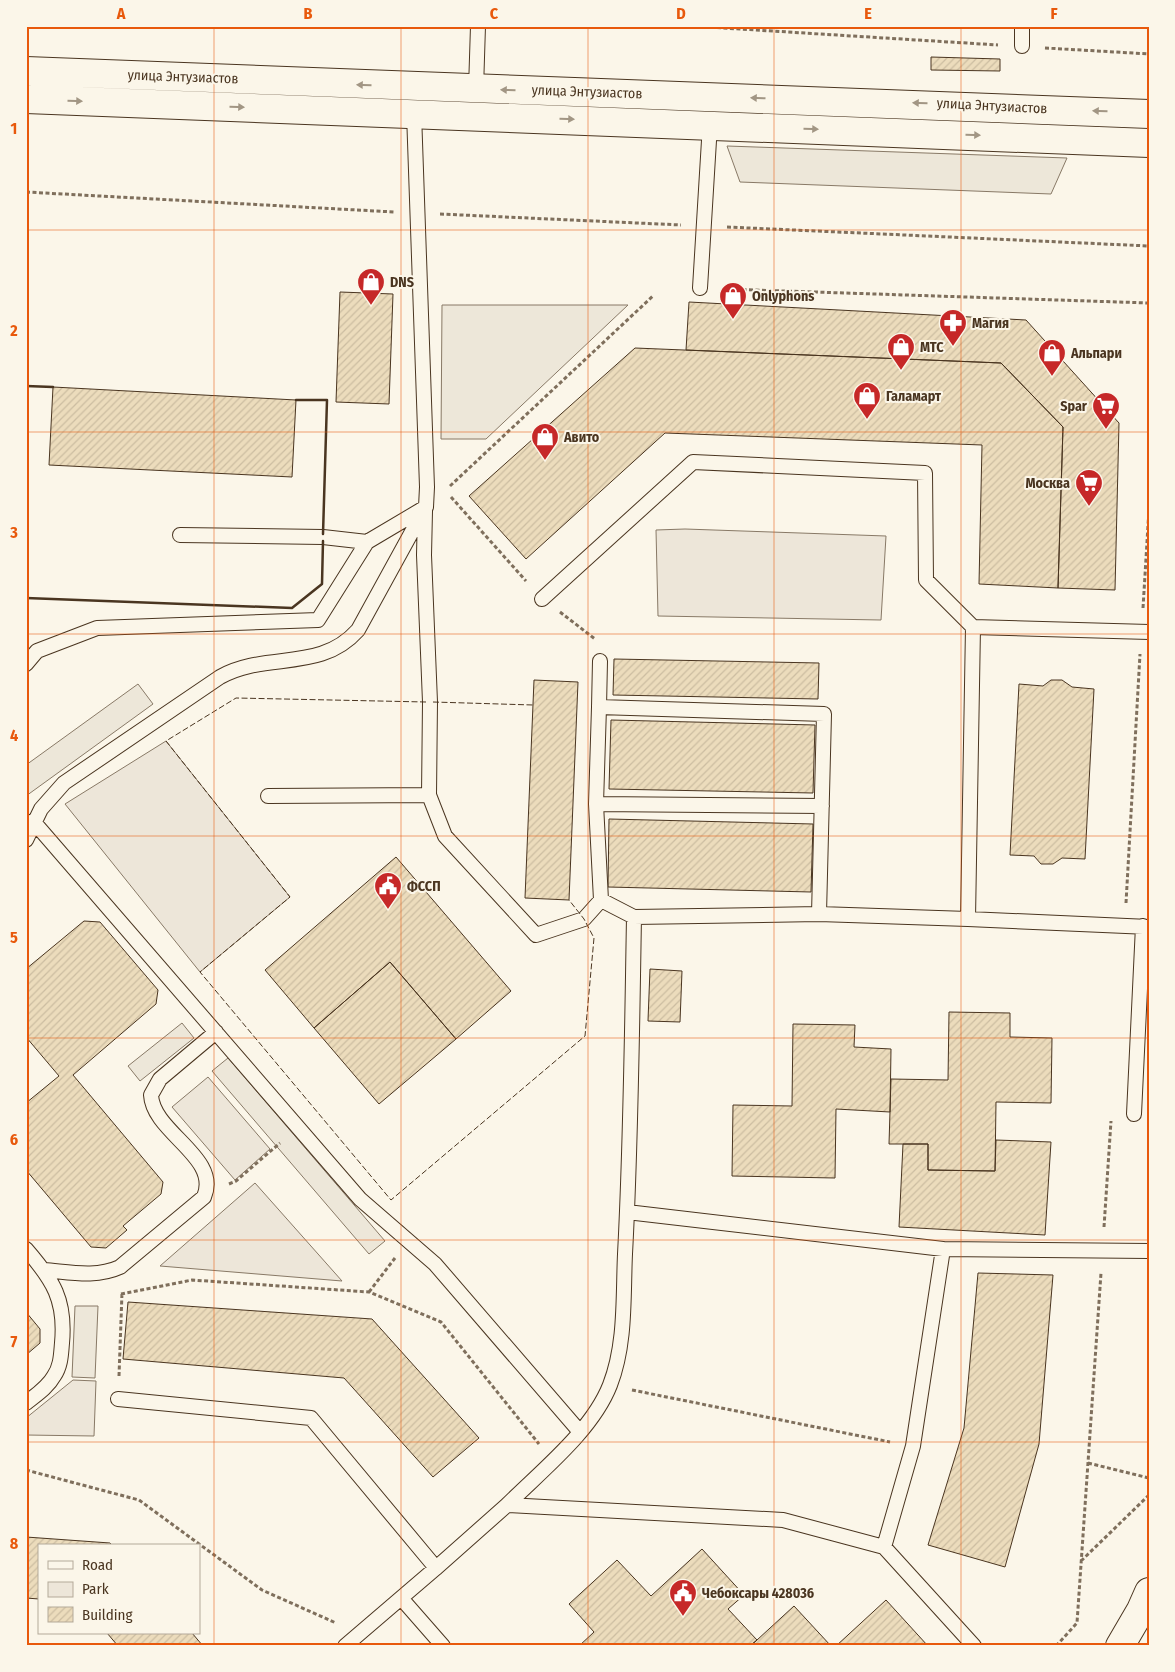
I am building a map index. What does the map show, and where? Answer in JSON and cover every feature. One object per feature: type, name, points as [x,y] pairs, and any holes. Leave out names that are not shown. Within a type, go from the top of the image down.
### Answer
[{"type":"main road","name":"улица Энтузиастов","points":[[26,71],[413,100],[475,116],[1149,142]]},
{"type":"main road","name":"улица Энтузиастов","points":[[26,99],[413,100],[476,89],[920,103],[1149,114]]},
{"type":"main road","points":[[475,116],[476,89]]},
{"type":"main road","points":[[1120,1646],[1142,1610],[1149,1592]]},
{"type":"lane","points":[[476,89],[478,26]]},
{"type":"lane","points":[[1022,26],[1022,46]]},
{"type":"lane","points":[[413,100],[427,488],[424,555],[430,702],[429,795],[445,836],[536,934],[584,919],[601,900],[596,804],[600,661]]},
{"type":"lane","points":[[700,288],[710,124]]},
{"type":"lane","points":[[542,599],[693,462],[925,473],[926,580],[974,627],[1149,632]]},
{"type":"lane","points":[[26,664],[36,651],[98,628],[318,620],[368,542],[426,507]]},
{"type":"lane","points":[[26,840],[33,822],[49,798],[64,784],[220,677],[247,666],[325,654],[350,640],[358,630],[426,507]]},
{"type":"lane","points":[[180,535],[323,537],[368,542]]},
{"type":"lane","points":[[968,919],[974,627]]},
{"type":"lane","points":[[599,707],[824,714],[819,914]]},
{"type":"lane","points":[[268,796],[429,795]]},
{"type":"lane","points":[[596,804],[822,806]]},
{"type":"lane","points":[[33,822],[360,1199],[435,1264],[580,1432]]},
{"type":"lane","points":[[601,900],[634,917],[819,914],[1146,927],[1134,1114]]},
{"type":"lane","points":[[345,1646],[507,1505],[580,1432],[610,1386],[620,1348],[627,1212],[634,917]]},
{"type":"lane","points":[[44,1270],[103,1273],[129,1262],[198,1204],[208,1189],[208,1178],[202,1166],[155,1112],[151,1095],[160,1079],[216,1032]]},
{"type":"lane","points":[[627,1212],[943,1249],[1149,1251]]},
{"type":"lane","points":[[26,1249],[44,1270],[56,1290],[63,1313],[61,1359],[53,1378],[26,1403]]},
{"type":"lane","points":[[884,1547],[913,1446],[943,1249]]},
{"type":"lane","points":[[118,1399],[311,1418],[436,1568]]},
{"type":"lane","points":[[507,1505],[784,1520],[884,1547],[974,1646]]},
{"type":"lane","points":[[401,1598],[443,1646]]},
{"type":"path","points":[[690,26],[1149,54]]},
{"type":"path","points":[[26,192],[418,213],[1149,246]]},
{"type":"path","points":[[700,288],[1149,303]]},
{"type":"path","points":[[599,641],[542,599],[445,491],[654,295]]},
{"type":"path","points":[[208,1189],[218,1188],[236,1180],[298,1128]]},
{"type":"path","points":[[370,1292],[408,1241]]},
{"type":"path","points":[[118,1399],[121,1294],[130,1278],[129,1262]]},
{"type":"path","points":[[121,1294],[192,1280],[370,1292],[441,1322],[552,1460]]},
{"type":"path","points":[[610,1386],[913,1446]]},
{"type":"path","points":[[1088,1463],[1149,1478]]},
{"type":"path","points":[[26,1470],[138,1500],[199,1544]]},
{"type":"path","points":[[1081,1561],[1149,1495]]},
{"type":"path","points":[[200,1545],[262,1590],[360,1633]]},
{"type":"green space","points":[[685,529],[886,536],[881,620],[658,616],[656,530]]},
{"type":"green space","points":[[166,741],[290,897],[200,972],[65,804]]},
{"type":"green space","points":[[208,1077],[270,1149],[235,1180],[172,1107]]},
{"type":"green space","points":[[255,1183],[342,1281],[160,1266]]},
{"type":"green space","points":[[73,1380],[96,1381],[94,1436],[26,1435],[26,1418]]},
{"type":"shaded area","points":[[727,146],[1067,158],[1051,194],[740,182]]},
{"type":"shaded area","points":[[442,305],[628,305],[486,439],[441,439]]},
{"type":"shaded area","points":[[138,684],[153,704],[26,796],[26,765]]},
{"type":"shaded area","points":[[182,1023],[194,1038],[140,1081],[128,1066]]},
{"type":"shaded area","points":[[228,1058],[385,1241],[369,1254],[212,1071]]},
{"type":"shaded area","points":[[75,1306],[98,1306],[95,1378],[72,1377]]},
{"type":"building","points":[[931,57],[1000,59],[1000,71],[931,70]]},
{"type":"building","points":[[340,292],[393,294],[389,404],[336,402]]},
{"type":"building","name":"Москва","points":[[689,302],[1026,320],[1119,423],[1115,590],[1058,588],[1063,427],[1001,363],[686,350]]},
{"type":"building","points":[[635,348],[1001,363],[1063,427],[1058,588],[979,584],[982,445],[665,433],[526,559],[469,496]]},
{"type":"building","points":[[53,387],[296,400],[292,477],[49,465]]},
{"type":"building","points":[[614,659],[819,663],[818,699],[613,695]]},
{"type":"building","points":[[534,680],[578,682],[569,900],[525,898]]},
{"type":"building","points":[[1051,680],[1062,680],[1072,687],[1094,689],[1085,859],[1062,858],[1053,864],[1041,864],[1034,856],[1010,855],[1019,684],[1043,686]]},
{"type":"building","points":[[611,720],[815,725],[813,793],[609,789]]},
{"type":"building","points":[[609,819],[813,824],[811,892],[608,887]]},
{"type":"building","name":"ФССП","points":[[396,857],[511,991],[456,1039],[390,962],[314,1028],[265,970]]},
{"type":"building","points":[[84,921],[100,922],[158,990],[156,1004],[73,1075],[163,1182],[161,1194],[123,1226],[127,1230],[106,1248],[91,1247],[26,1170],[26,1103],[59,1076],[26,1037],[26,969]]},
{"type":"building","points":[[390,962],[456,1039],[379,1104],[314,1028]]},
{"type":"building","points":[[650,969],[682,971],[680,1022],[648,1021]]},
{"type":"building","points":[[949,1012],[1010,1013],[1010,1037],[1052,1038],[1051,1103],[996,1102],[995,1171],[928,1170],[928,1144],[889,1144],[891,1079],[948,1080]]},
{"type":"building","points":[[793,1024],[855,1025],[854,1047],[891,1049],[890,1112],[836,1109],[835,1178],[732,1176],[733,1105],[792,1106]]},
{"type":"building","points":[[996,1140],[1051,1142],[1045,1235],[899,1227],[903,1144],[928,1144],[928,1170],[995,1171]]},
{"type":"building","points":[[978,1273],[1053,1275],[1039,1444],[1005,1567],[928,1545],[964,1428]]},
{"type":"building","points":[[128,1302],[372,1319],[479,1438],[433,1477],[344,1378],[123,1359]]},
{"type":"building","points":[[26,1312],[40,1329],[40,1343],[26,1355]]},
{"type":"building","points":[[26,1537],[111,1544],[38,1544],[38,1599],[26,1598]]},
{"type":"building","points":[[702,1549],[744,1595],[728,1609],[757,1640],[750,1646],[579,1646],[594,1632],[569,1604],[617,1560],[651,1596]]},
{"type":"building","points":[[886,1600],[928,1646],[836,1646]]},
{"type":"building","points":[[794,1606],[831,1646],[751,1645],[757,1640]]},
{"type":"building","points":[[108,1634],[193,1634],[203,1646],[118,1646]]},
{"type":"fence","points":[[426,702],[236,698],[166,741],[290,897],[200,972],[391,1200],[585,1036],[594,938],[584,919],[569,900]]},
{"type":"fence","points":[[433,702],[533,705]]},
{"type":"wall","points":[[26,386],[53,387]]},
{"type":"wall","points":[[296,400],[327,400],[323,534]]},
{"type":"wall","points":[[26,598],[292,608],[322,584],[323,541]]},
{"type":"place","name":"DNS","points":[[371,306]]},
{"type":"place","name":"Onlyphons","points":[[733,320]]},
{"type":"place","name":"Магия","points":[[953,347]]},
{"type":"place","name":"МТС","points":[[901,371]]},
{"type":"place","name":"Альпари","points":[[1052,377]]},
{"type":"place","name":"Галамарт","points":[[867,420]]},
{"type":"place","name":"Spar","points":[[1106,430]]},
{"type":"place","name":"Авито","points":[[545,461]]},
{"type":"place","name":"Москва","points":[[1089,507]]},
{"type":"place","name":"ФССП","points":[[388,910]]},
{"type":"place","name":"Чебоксары 428036","points":[[683,1617]]}]
